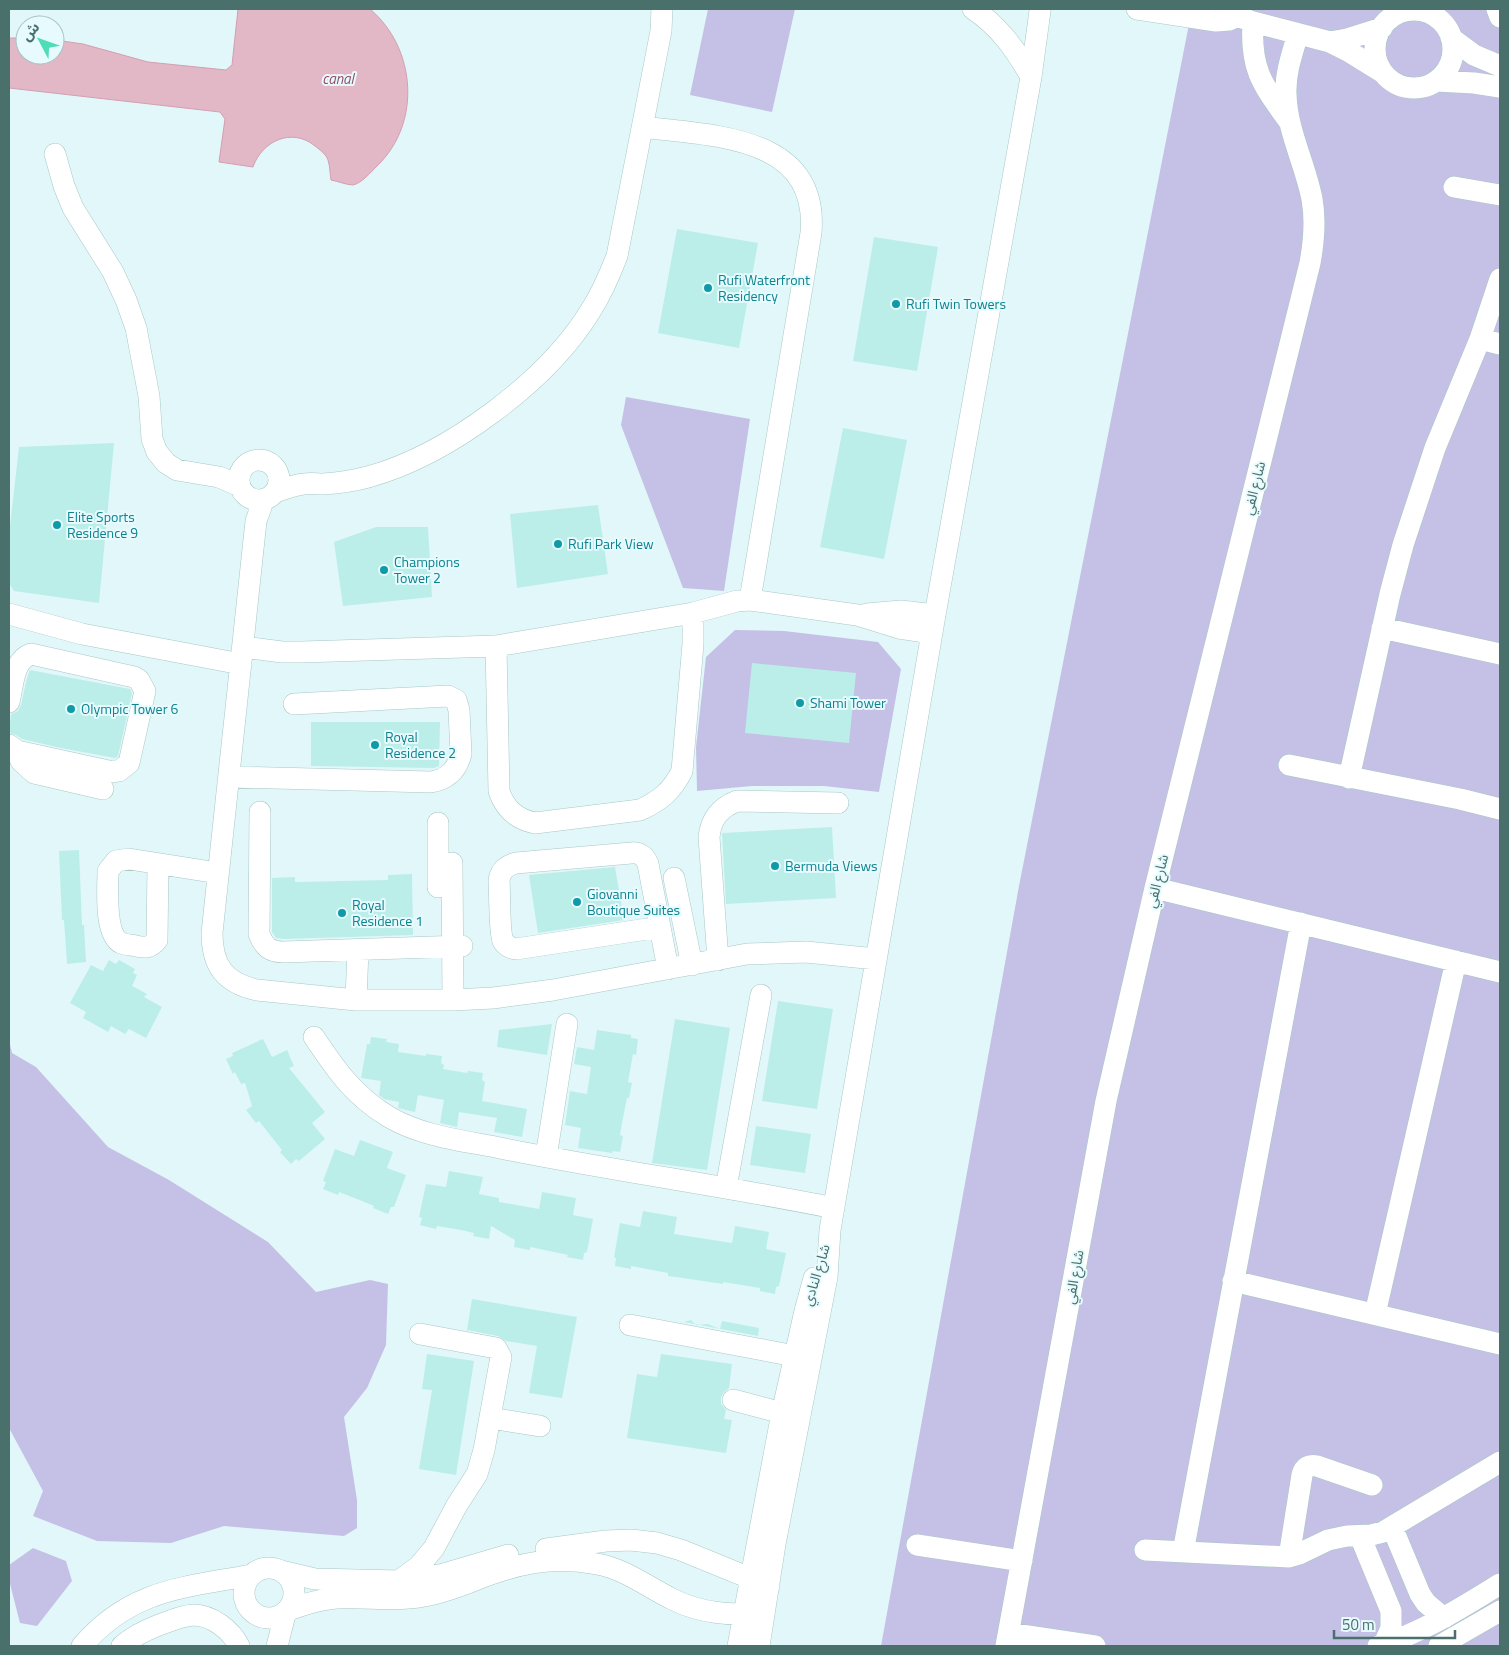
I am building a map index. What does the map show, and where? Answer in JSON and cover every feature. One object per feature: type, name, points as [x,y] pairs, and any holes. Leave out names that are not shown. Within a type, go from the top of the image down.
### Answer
[{"type":"street","points":[[55,154],[64,186],[73,208],[113,272],[126,300],[136,328],[149,396],[152,439],[157,452],[166,463],[178,470],[258,486],[324,484],[367,477],[430,452],[462,434],[492,413],[521,390],[547,364],[590,312],[606,284],[619,248],[661,31],[662,9]]},
{"type":"street","points":[[973,9],[1004,35],[1031,77]]},
{"type":"street","points":[[1137,9],[1216,21],[1228,20],[1239,16],[1330,42],[1382,72],[1394,83],[1402,87],[1420,88],[1436,81],[1443,75],[1448,66],[1452,47],[1448,31],[1436,14],[1413,10],[1392,17],[1348,39],[1330,42]]},
{"type":"street","points":[[1497,9],[1500,17]]},
{"type":"street","points":[[830,1230],[934,624],[1044,10]]},
{"type":"street","points":[[1239,16],[1252,43],[1254,62],[1261,80],[1290,123]]},
{"type":"street","points":[[1382,72],[1377,63],[1375,45],[1392,17]]},
{"type":"street","points":[[1290,123],[1286,94],[1289,64],[1298,34]]},
{"type":"street","points":[[1451,38],[1474,55],[1500,66]]},
{"type":"street","points":[[1436,81],[1474,83],[1500,87]]},
{"type":"street","name":"شارع الفي","points":[[1008,1640],[1106,1101],[1155,888],[1314,242],[1315,219],[1312,197],[1290,123]]},
{"type":"street","points":[[643,126],[736,140],[770,152],[795,172],[804,186],[810,201],[812,217],[811,234],[750,600]]},
{"type":"street","points":[[1454,187],[1500,195]]},
{"type":"street","points":[[1349,778],[1382,628],[1403,545],[1418,496],[1448,414],[1480,339],[1500,279]]},
{"type":"street","points":[[1480,339],[1500,344]]},
{"type":"street","points":[[258,486],[212,946],[215,960],[232,981],[244,987],[257,990],[356,1000],[458,1000],[560,989],[748,954],[776,952],[835,954],[876,959]]},
{"type":"street","points":[[9,614],[82,634],[137,645],[242,656],[282,652],[496,646],[693,613],[737,601],[750,600],[857,615],[899,628],[934,624]]},
{"type":"street","points":[[496,646],[499,791],[502,801],[508,809],[525,821],[535,823],[640,810],[666,796],[682,771],[693,644],[693,613]]},
{"type":"street","points":[[9,702],[18,664],[25,656],[35,622]]},
{"type":"street","points":[[1382,628],[1500,654]]},
{"type":"street","points":[[134,677],[137,645]]},
{"type":"street","points":[[13,748],[113,772],[119,771],[129,763],[144,697],[143,685],[134,677],[36,654],[25,656]]},
{"type":"street","points":[[230,777],[432,782],[445,778],[456,768],[459,761],[461,754],[459,710],[456,700],[448,696],[294,704]]},
{"type":"street","points":[[13,748],[25,766],[34,773],[103,789]]},
{"type":"street","points":[[1289,766],[1460,799],[1500,809]]},
{"type":"street","points":[[718,960],[709,837],[714,818],[728,805],[737,801],[838,803]]},
{"type":"street","points":[[260,812],[259,934],[262,942],[268,948],[275,952],[451,946]]},
{"type":"street","points":[[438,823],[458,1000]]},
{"type":"street","points":[[660,927],[516,949],[511,948],[506,946],[502,937],[500,874],[509,864],[631,853],[639,854],[648,864],[660,927],[668,969]]},
{"type":"street","points":[[451,946],[456,863]]},
{"type":"street","points":[[158,865],[218,873]]},
{"type":"street","points":[[674,878],[692,965]]},
{"type":"street","points":[[1155,888],[1500,972]]},
{"type":"street","points":[[1184,1552],[1302,924]]},
{"type":"street","points":[[356,1000],[358,950]]},
{"type":"street","points":[[1375,1314],[1456,961]]},
{"type":"street","points":[[726,1188],[761,995]]},
{"type":"street","points":[[546,1157],[567,1024]]},
{"type":"street","points":[[314,1038],[350,1088],[390,1118],[414,1128],[438,1135],[546,1157],[834,1208]]},
{"type":"street","name":"شارع النادي","points":[[738,1646],[754,1614],[760,1582],[782,1413],[812,1283],[830,1230]]},
{"type":"street","name":"شارع النادي","points":[[760,1582],[775,1544],[827,1276],[830,1230]]},
{"type":"street","points":[[1234,1281],[1500,1344]]},
{"type":"street","points":[[630,1326],[795,1356]]},
{"type":"street","points":[[400,1581],[427,1558],[477,1474],[502,1357],[499,1351],[491,1347],[420,1334]]},
{"type":"street","points":[[733,1400],[782,1413]]},
{"type":"street","points":[[490,1418],[540,1426]]},
{"type":"street","points":[[1145,1550],[1289,1557],[1328,1540],[1347,1536],[1371,1535],[1392,1527],[1500,1462]]},
{"type":"street","points":[[1289,1557],[1302,1475],[1306,1467],[1309,1465],[1317,1466],[1372,1485]]},
{"type":"street","points":[[1392,1527],[1420,1594],[1426,1603],[1444,1618]]},
{"type":"street","points":[[422,1597],[440,1575],[446,1558],[448,1548],[446,1528]]},
{"type":"street","points":[[1360,1536],[1391,1611],[1391,1628],[1381,1645]]},
{"type":"street","points":[[269,1646],[244,1598],[246,1582],[251,1575],[265,1568],[273,1568],[315,1579],[400,1581],[440,1575],[490,1560],[535,1550],[606,1541],[632,1540],[657,1543],[681,1550],[760,1582]]},
{"type":"street","points":[[917,1545],[1022,1561]]},
{"type":"street","points":[[191,1586],[220,1592],[258,1616],[273,1618],[302,1605],[337,1598],[422,1597],[466,1585],[507,1569],[528,1564],[566,1560],[591,1563],[614,1569],[695,1608],[721,1614],[754,1614]]},
{"type":"street","points":[[277,1646],[294,1590],[292,1582],[281,1571]]},
{"type":"street","points":[[86,1644],[114,1617],[129,1607],[159,1594],[174,1589],[251,1575]]},
{"type":"street","points":[[1381,1645],[1444,1618],[1500,1584]]},
{"type":"street","points":[[1439,1646],[1500,1611]]},
{"type":"street","name":"شارع النادي","points":[[754,1614],[759,1646]]},
{"type":"street","points":[[122,1646],[146,1630],[181,1617],[193,1615],[213,1620],[222,1625],[239,1646]]},
{"type":"street","points":[[1008,1640],[1095,1646]]},
{"type":"shaded area","points":[[708,9],[795,9],[772,112],[690,95]]},
{"type":"shaded area","points":[[1192,9],[1500,9],[1500,1646],[881,1646],[1019,886]]},
{"type":"shaded area","points":[[626,397],[750,419],[724,591],[683,588],[621,425]]},
{"type":"shaded area","points":[[735,630],[784,631],[878,642],[901,669],[879,792],[824,786],[752,786],[697,791],[696,747],[706,657]]},
{"type":"shaded area","points":[[9,1040],[12,1053],[36,1067],[108,1147],[169,1180],[268,1242],[316,1292],[370,1280],[388,1284],[386,1345],[367,1388],[344,1417],[357,1500],[357,1528],[344,1536],[224,1526],[171,1543],[97,1541],[33,1516],[43,1491],[9,1428]]},
{"type":"shaded area","points":[[33,1548],[66,1561],[72,1581],[37,1626],[20,1623],[9,1580],[9,1565]]},
{"type":"water","name":"canal","points":[[238,9],[370,9],[385,25],[397,44],[404,64],[408,86],[407,108],[401,129],[392,149],[363,180],[353,185],[331,180],[329,162],[323,152],[306,140],[297,138],[288,137],[271,144],[263,150],[253,167],[219,162],[225,119],[220,112],[9,88],[9,38],[15,38],[15,65],[65,65],[65,41],[83,44],[148,62],[226,70],[232,65]]},
{"type":"building","name":"Rufi Waterfront Residency","points":[[677,229],[758,243],[739,348],[658,333]]},
{"type":"building","name":"Rufi Twin Towers","points":[[874,237],[938,247],[917,371],[853,361]]},
{"type":"building","points":[[843,428],[907,440],[884,559],[820,547]]},
{"type":"building","points":[[114,443],[99,603],[14,591],[9,583],[9,535],[19,447]]},
{"type":"building","name":"Rufi Park View","points":[[598,505],[608,574],[517,588],[510,514]]},
{"type":"building","name":"Champions Tower 2","points":[[376,527],[428,527],[432,597],[343,606],[334,542]]},
{"type":"building","name":"Shami Tower","points":[[752,663],[856,673],[849,743],[745,733]]},
{"type":"building","name":"Olympic Tower 6","points":[[30,670],[130,689],[132,693],[118,756],[115,758],[61,748],[22,739],[9,733],[11,714],[18,711],[21,705]]},
{"type":"building","name":"Royal Residence 2","points":[[311,722],[440,722],[439,766],[434,768],[311,766]]},
{"type":"building","name":"Bermuda Views","points":[[832,827],[836,898],[726,904],[722,833]]},
{"type":"building","points":[[79,850],[82,925],[84,925],[86,962],[67,964],[64,920],[62,920],[59,851]]},
{"type":"building","name":"Giovanni Boutique Suites","points":[[615,867],[624,920],[538,933],[529,875]]},
{"type":"building","name":"Royal Residence 1","points":[[412,874],[413,935],[284,939],[276,938],[272,932],[272,878],[295,877],[295,882],[388,880],[388,875]]},
{"type":"building","points":[[109,960],[116,964],[119,960],[135,969],[133,973],[137,975],[132,986],[147,994],[144,997],[162,1007],[146,1038],[129,1029],[125,1034],[111,1026],[108,1032],[83,1018],[86,1012],[70,1003],[91,965],[103,971]]},
{"type":"building","points":[[778,1001],[833,1009],[817,1109],[762,1101]]},
{"type":"building","points":[[675,1019],[730,1028],[707,1170],[652,1163]]},
{"type":"building","points":[[552,1024],[547,1055],[497,1047],[499,1030]]},
{"type":"building","points":[[597,1030],[631,1035],[631,1038],[638,1039],[636,1055],[633,1054],[628,1082],[632,1083],[622,1123],[620,1135],[623,1136],[620,1152],[613,1151],[612,1153],[578,1148],[581,1128],[565,1125],[570,1091],[587,1094],[591,1067],[574,1064],[577,1047],[594,1050]]},
{"type":"building","points":[[371,1037],[387,1039],[386,1042],[399,1044],[398,1052],[442,1056],[441,1063],[444,1065],[443,1069],[467,1073],[468,1071],[483,1073],[482,1080],[485,1082],[482,1101],[527,1109],[522,1137],[494,1132],[497,1118],[459,1112],[457,1127],[440,1123],[444,1100],[418,1095],[415,1112],[398,1108],[399,1102],[384,1099],[379,1095],[381,1081],[361,1078],[367,1044],[370,1044]]},
{"type":"building","points":[[263,1039],[272,1057],[287,1050],[294,1066],[289,1068],[325,1112],[312,1123],[325,1139],[299,1161],[296,1159],[291,1164],[280,1152],[282,1150],[259,1121],[256,1123],[246,1110],[252,1106],[245,1083],[241,1084],[235,1072],[233,1074],[226,1059],[233,1056],[232,1053]]},
{"type":"building","points":[[756,1126],[811,1134],[805,1173],[750,1165]]},
{"type":"building","points":[[360,1140],[393,1152],[387,1168],[406,1175],[394,1207],[391,1207],[388,1214],[373,1208],[374,1206],[339,1192],[338,1195],[323,1189],[326,1182],[323,1181],[335,1149],[354,1156]]},
{"type":"building","points":[[449,1171],[483,1177],[479,1194],[499,1198],[499,1202],[539,1209],[542,1192],[576,1198],[573,1215],[593,1219],[587,1252],[584,1253],[583,1260],[530,1247],[530,1250],[514,1247],[515,1240],[491,1226],[489,1239],[473,1236],[474,1233],[461,1230],[437,1226],[436,1229],[420,1225],[422,1218],[419,1217],[426,1184],[446,1187]]},
{"type":"building","points":[[643,1211],[677,1217],[674,1234],[732,1243],[735,1226],[769,1232],[766,1249],[786,1253],[779,1286],[776,1287],[775,1294],[760,1291],[760,1288],[668,1276],[668,1273],[631,1266],[631,1269],[615,1266],[616,1258],[614,1257],[620,1223],[640,1227]]},
{"type":"building","points":[[472,1299],[577,1317],[562,1398],[529,1393],[537,1346],[506,1341],[498,1336],[467,1330]]},
{"type":"building","points":[[691,1320],[695,1324],[684,1322]]},
{"type":"building","points":[[722,1321],[759,1328],[758,1336],[720,1329]]},
{"type":"building","points":[[708,1324],[719,1329],[699,1325]]},
{"type":"building","points":[[427,1354],[474,1361],[456,1475],[419,1469],[432,1390],[422,1389]]},
{"type":"building","points":[[661,1354],[732,1364],[729,1388],[721,1397],[721,1404],[726,1410],[724,1419],[732,1420],[726,1453],[627,1438],[637,1374],[657,1377]]},
{"type":"place","name":"Rufi Waterfront Residency","points":[[708,288]]},
{"type":"place","name":"Rufi Twin Towers","points":[[896,304]]},
{"type":"place","name":"Elite Sports Residence 9","points":[[57,525]]},
{"type":"place","name":"Rufi Park View","points":[[558,544]]},
{"type":"place","name":"Champions Tower 2","points":[[384,570]]},
{"type":"place","name":"Shami Tower","points":[[800,703]]},
{"type":"place","name":"Olympic Tower 6","points":[[71,709]]},
{"type":"place","name":"Royal Residence 2","points":[[375,745]]},
{"type":"place","name":"Bermuda Views","points":[[775,866]]},
{"type":"place","name":"Giovanni Boutique Suites","points":[[577,902]]},
{"type":"place","name":"Royal Residence 1","points":[[342,913]]}]
